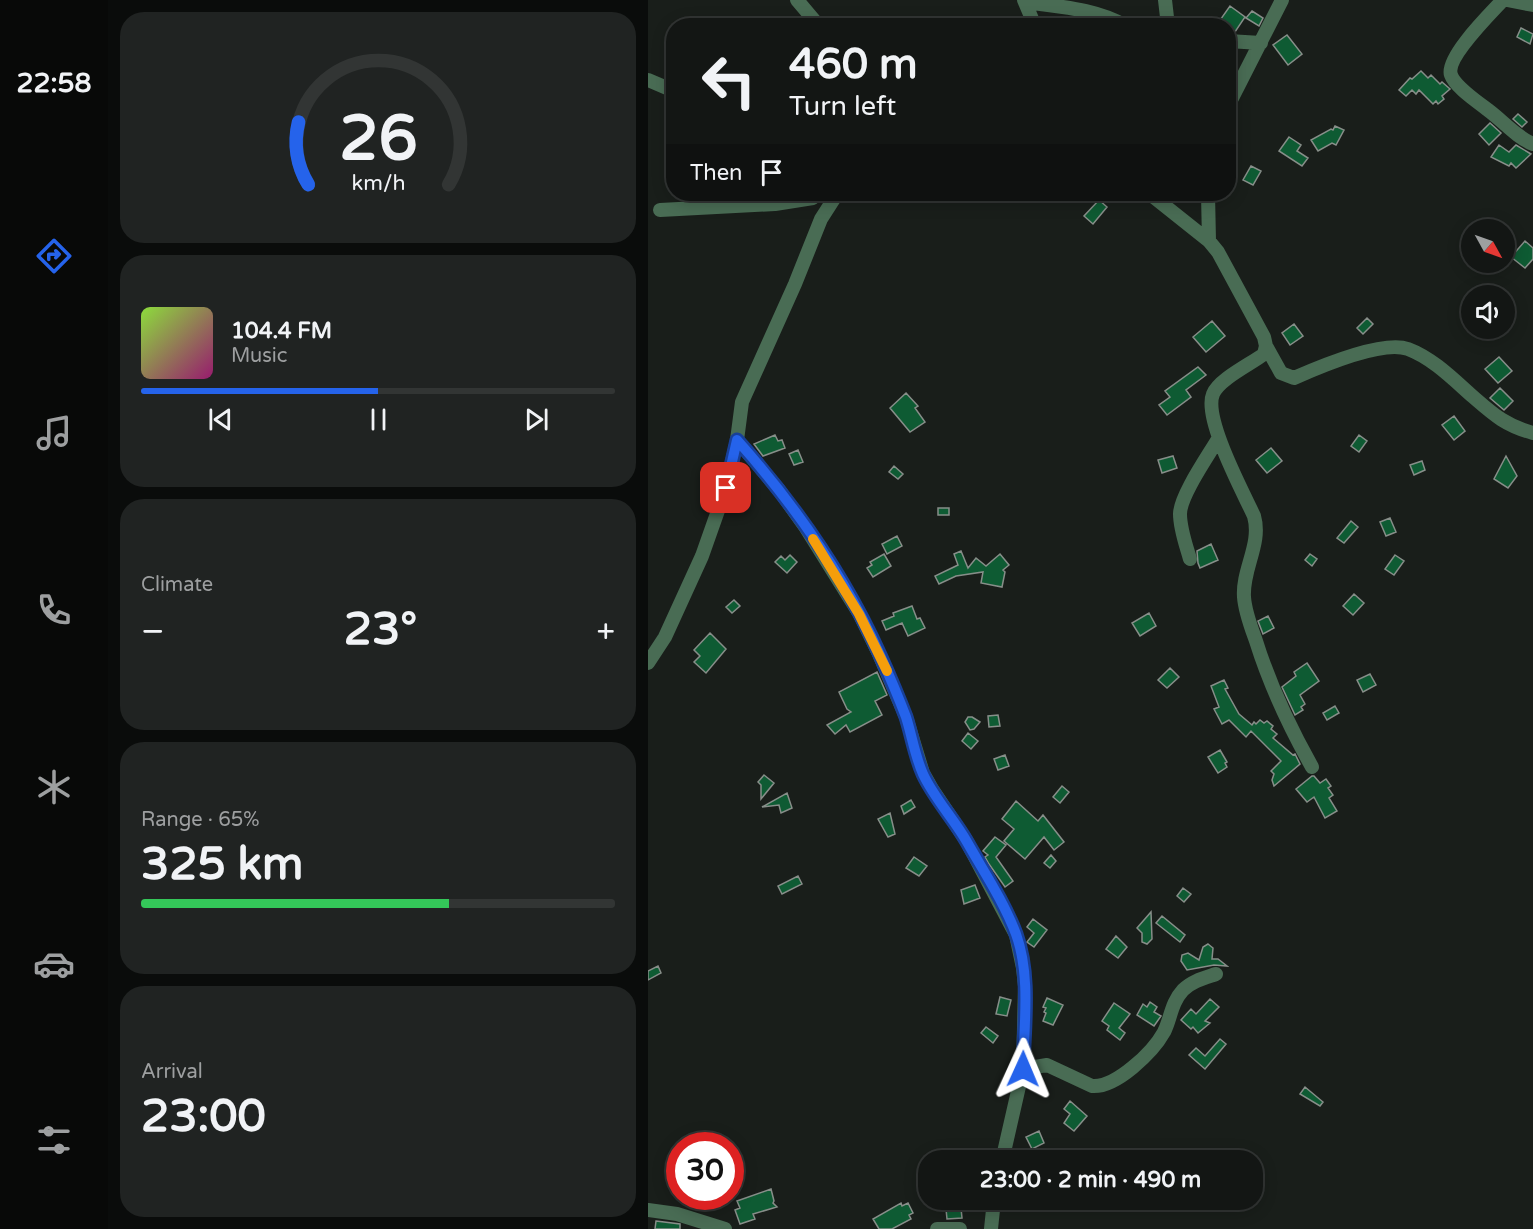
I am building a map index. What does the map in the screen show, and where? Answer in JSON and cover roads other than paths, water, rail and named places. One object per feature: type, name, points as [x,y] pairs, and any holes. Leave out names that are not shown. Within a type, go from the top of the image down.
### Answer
[{"type":"street","points":[[797,0],[812,18]]},
{"type":"street","points":[[1165,0],[1167,18]]},
{"type":"street","points":[[1236,91],[1282,0]]},
{"type":"street","points":[[1533,5],[1505,0],[1478,28],[1455,57],[1450,71],[1452,78],[1472,97],[1533,144]]},
{"type":"street","points":[[1024,1],[1031,18]]},
{"type":"street","points":[[1024,1],[1090,11],[1110,18]]},
{"type":"street","points":[[1236,41],[1261,43]]},
{"type":"street","points":[[648,80],[666,88]]},
{"type":"street","points":[[660,210],[775,204],[788,201]]},
{"type":"street","points":[[648,663],[664,637],[702,556],[726,488],[737,440],[742,402],[795,284],[821,219],[831,201]]},
{"type":"street","points":[[1159,201],[1209,241],[1218,252],[1281,373],[1294,378],[1367,352],[1390,347],[1408,349],[1433,363],[1500,421],[1533,433]]},
{"type":"street","points":[[1208,201],[1209,241]]},
{"type":"street","points":[[1266,346],[1262,356],[1219,386],[1213,393],[1211,402],[1218,439],[1254,516],[1257,528],[1257,539],[1244,587],[1248,616],[1278,702],[1312,767]]},
{"type":"street","points":[[1190,560],[1181,527],[1180,512],[1184,499],[1218,439]]},
{"type":"street","points":[[737,440],[806,528],[859,614],[906,717],[923,773],[966,840],[1012,927],[1021,954],[1024,977],[1023,1069],[1005,1150]]},
{"type":"street","points":[[1023,1069],[1047,1065],[1092,1086],[1110,1082],[1127,1072],[1154,1046],[1165,1030],[1175,1002],[1184,989],[1190,984],[1216,974]]},
{"type":"street","points":[[648,1210],[677,1214],[725,1229]]},
{"type":"street","points":[[991,1229],[993,1210]]},
{"type":"street","points":[[937,1229],[960,1229]]}]
